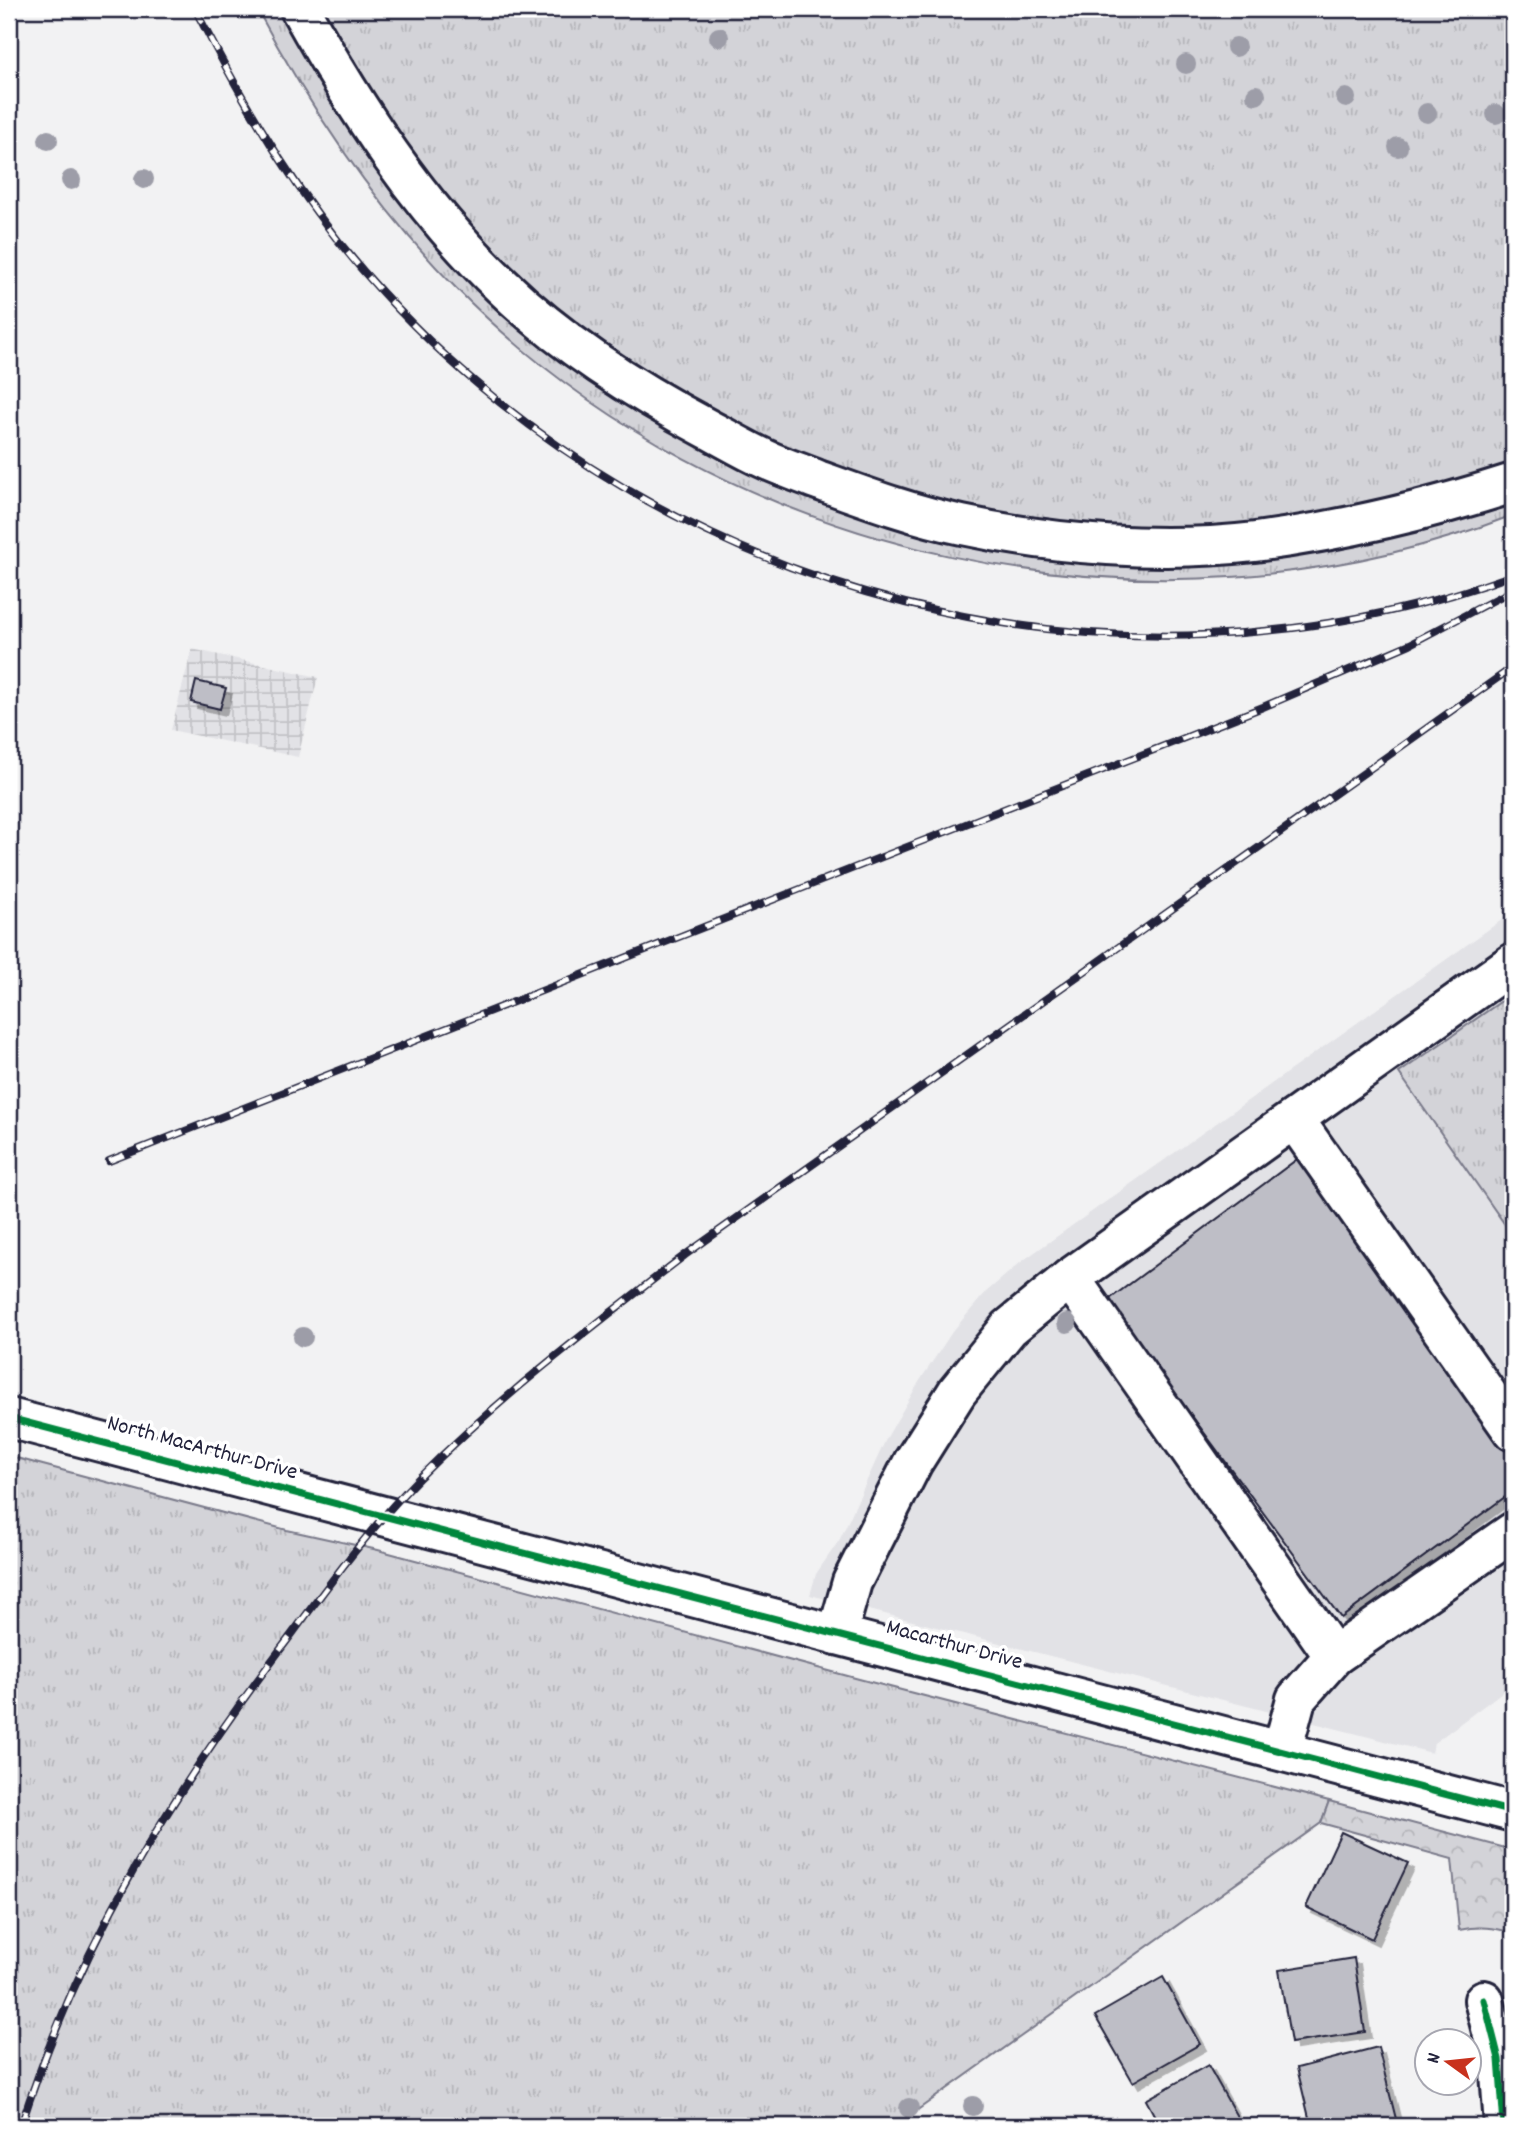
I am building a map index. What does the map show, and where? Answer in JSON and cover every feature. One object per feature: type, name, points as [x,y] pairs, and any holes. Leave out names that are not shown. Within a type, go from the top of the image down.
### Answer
[{"type":"main road","points":[[300,9],[379,141],[433,213],[502,286],[552,329],[655,401],[765,459],[872,500],[961,525],[1058,541],[1164,547],[1252,542],[1344,528],[1513,483]]},
{"type":"main road","points":[[837,1635],[852,1582],[914,1462],[957,1392],[1009,1328],[1070,1278],[1513,963]]},
{"type":"main road","points":[[1294,1119],[1513,1431]]},
{"type":"main road","points":[[1070,1278],[1334,1656]]},
{"type":"main road","name":"North MacArthur Drive","points":[[9,1418],[385,1516]]},
{"type":"main road","name":"Macarthur Drive","points":[[385,1516],[616,1579],[1513,1812]]},
{"type":"main road","points":[[1282,1751],[1296,1699],[1334,1656],[1513,1532]]},
{"type":"main road","points":[[1483,2000],[1499,2059],[1504,2126]]},
{"type":"shaded area","points":[[192,649],[318,677],[298,757],[171,730]]},
{"type":"shaded area","points":[[1513,912],[1513,1684],[1434,1743],[1432,1753],[810,1595],[816,1574],[840,1539],[886,1439],[919,1382],[952,1332],[986,1292],[1021,1262]]},
{"type":"green space","points":[[257,9],[1513,9],[1513,515],[1376,556],[1235,577],[1093,577],[951,556],[815,517],[684,459],[564,382],[456,288],[398,224],[346,156],[299,84]]},
{"type":"green space","points":[[1513,993],[1513,1236],[1399,1073]]},
{"type":"green space","points":[[9,1456],[287,1530],[378,1550],[1329,1801],[1321,1823],[895,2126],[9,2126]]},
{"type":"green space","points":[[1329,1801],[1513,1850],[1513,1933],[1486,1928],[1459,1930],[1452,1859],[1321,1823]]},
{"type":"building","points":[[196,681],[226,688],[220,709],[191,702]]},
{"type":"building","points":[[1304,1154],[1513,1436],[1513,1491],[1341,1618],[1107,1301]]},
{"type":"building","points":[[1341,1832],[1408,1863],[1372,1939],[1306,1907]]},
{"type":"building","points":[[1354,1958],[1365,2032],[1291,2043],[1279,1970]]},
{"type":"building","points":[[1163,1977],[1200,2044],[1133,2082],[1095,2016]]},
{"type":"building","points":[[1378,2047],[1397,2123],[1386,2126],[1311,2126],[1297,2068]]},
{"type":"building","points":[[1208,2065],[1240,2122],[1232,2126],[1160,2126],[1146,2100]]},
{"type":"railway","points":[[195,9],[256,121],[302,192],[327,227],[382,292],[495,398],[622,486],[759,555],[905,603],[1056,630],[1210,635],[1363,617],[1513,575]]},
{"type":"railway","points":[[109,1161],[1263,707],[1410,644],[1513,590]]},
{"type":"railway","points":[[21,2126],[72,1993],[102,1929],[170,1808],[249,1691],[322,1594],[369,1534],[419,1478],[515,1390],[685,1255],[1513,667]]},
{"type":"cycle path","points":[[9,1418],[1513,1812]]},
{"type":"cycle path","points":[[1484,2000],[1499,2059],[1504,2126]]}]
